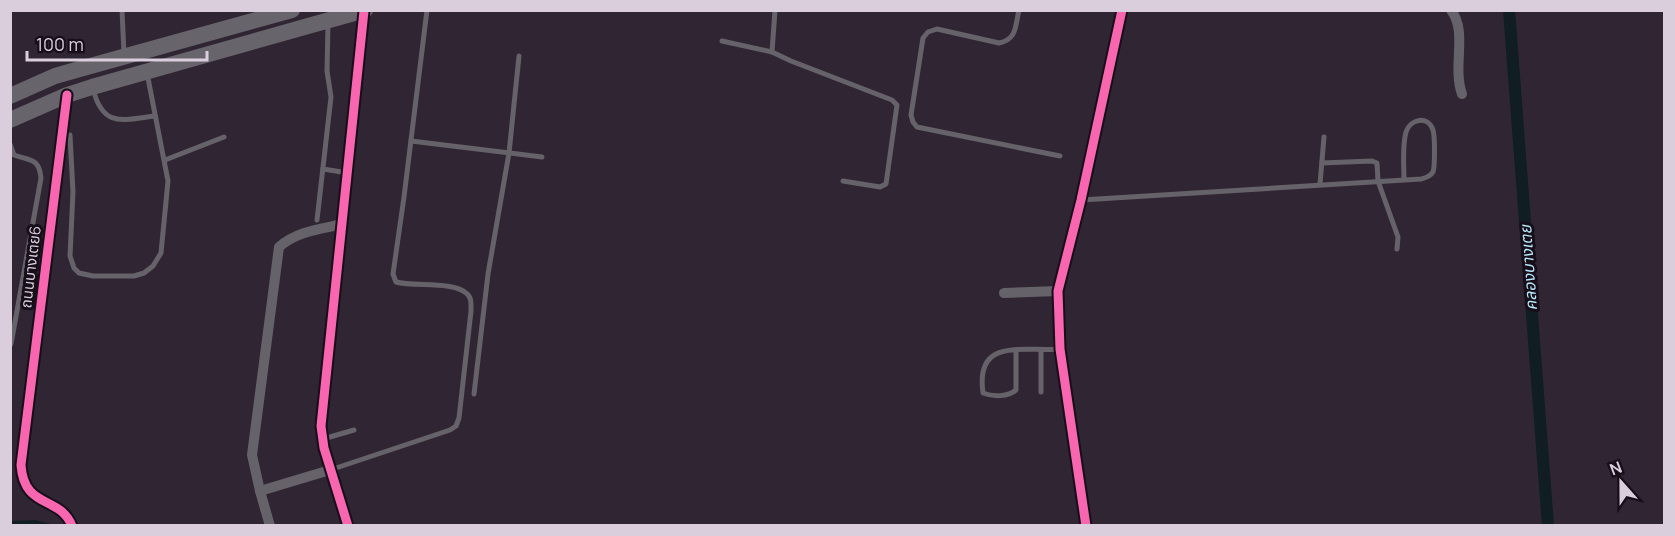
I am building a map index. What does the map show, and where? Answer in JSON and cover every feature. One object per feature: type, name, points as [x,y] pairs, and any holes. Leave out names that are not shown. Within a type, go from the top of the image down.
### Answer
[{"type":"main road","points":[[10,96],[55,76],[252,16],[292,10]]},
{"type":"main road","points":[[10,120],[92,87],[365,11]]},
{"type":"street","points":[[1086,525],[1060,349],[1058,291],[1081,200],[1122,10]]},
{"type":"street","points":[[1451,10],[1456,16],[1460,34],[1457,67],[1462,94]]},
{"type":"street","points":[[348,525],[321,439],[365,11]]},
{"type":"street","name":"ถนนบางเตย6","points":[[68,95],[21,465],[22,478],[31,494],[62,510],[72,525]]},
{"type":"street","points":[[270,525],[252,455],[279,247],[300,234],[343,224]]},
{"type":"street","points":[[1004,293],[1058,291]]},
{"type":"street","points":[[260,491],[330,470]]},
{"type":"lane","points":[[122,10],[124,56]]},
{"type":"lane","points":[[330,470],[450,430],[456,426],[459,418],[471,299],[466,292],[449,287],[407,285],[396,282],[393,274],[427,10]]},
{"type":"lane","points":[[772,52],[775,10]]},
{"type":"lane","points":[[1019,10],[1013,36],[999,43],[937,29],[928,32],[923,38],[911,115],[917,127],[1060,156]]},
{"type":"lane","points":[[317,220],[331,97],[327,71],[328,21]]},
{"type":"lane","points":[[722,41],[772,52],[892,100],[897,105],[886,184],[880,187],[843,181]]},
{"type":"lane","points":[[474,394],[488,274],[509,153],[519,56]]},
{"type":"lane","points":[[70,135],[73,192],[70,256],[74,268],[79,273],[93,276],[134,276],[153,266],[161,253],[168,181],[146,72]]},
{"type":"lane","points":[[92,87],[97,104],[110,118],[117,120],[155,117]]},
{"type":"lane","points":[[1081,200],[1404,180],[1428,177],[1432,174],[1434,131],[1429,123],[1422,120],[1409,125],[1406,133],[1404,180]]},
{"type":"lane","points":[[1320,184],[1324,136]]},
{"type":"lane","points":[[165,160],[224,137]]},
{"type":"lane","points":[[411,141],[542,157]]},
{"type":"lane","points":[[10,144],[14,156],[35,161],[40,167],[41,178],[11,344]]},
{"type":"lane","points":[[1322,163],[1372,161],[1377,163],[1378,181],[1398,237],[1397,249]]},
{"type":"lane","points":[[323,169],[348,173]]},
{"type":"lane","points":[[1016,350],[1016,390],[1009,394],[992,396],[983,393],[983,368],[995,352],[1005,350],[1060,349]]},
{"type":"lane","points":[[1041,350],[1041,392]]},
{"type":"lane","points":[[321,439],[354,430]]},
{"type":"waterway","name":"คลองบางเตย","points":[[1509,10],[1548,526]]},
{"type":"waterway","points":[[10,523],[35,522],[50,526]]},
{"type":"cycle path","points":[[1086,526],[1060,349],[1058,291],[1081,200],[1122,10]]},
{"type":"cycle path","points":[[348,526],[324,448],[321,426],[364,11]]},
{"type":"cycle path","points":[[67,95],[21,465],[29,489],[35,496],[66,516],[72,526]]}]
